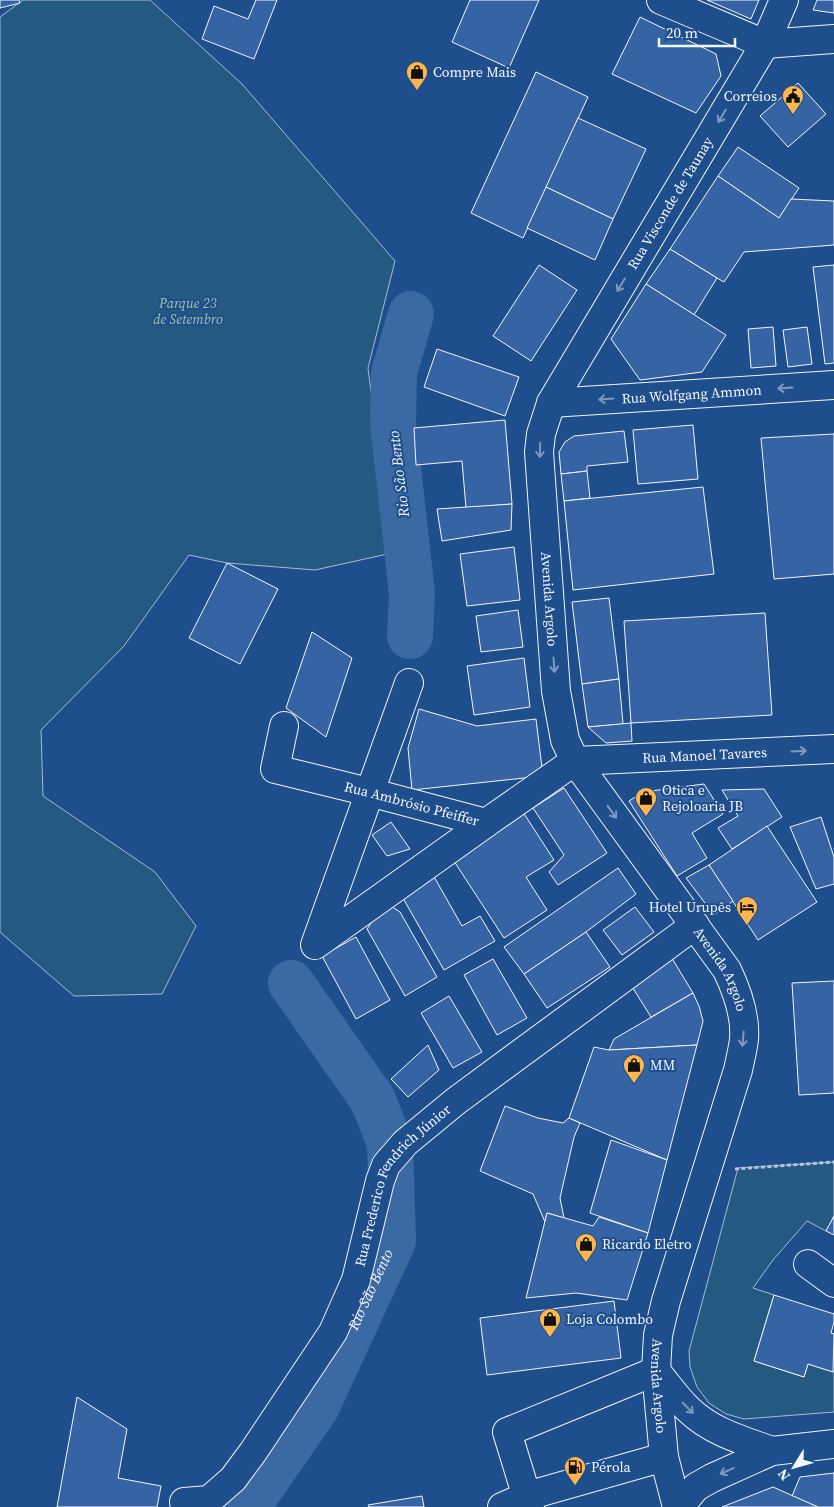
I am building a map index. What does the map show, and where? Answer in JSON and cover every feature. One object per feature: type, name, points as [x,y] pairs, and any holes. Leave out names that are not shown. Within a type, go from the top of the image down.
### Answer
[{"type":"main road","points":[[661,0],[765,44],[834,39]]},
{"type":"main road","name":"Rua Visconde de Taunay","points":[[551,403],[765,44],[784,0]]},
{"type":"main road","points":[[789,26],[800,0]]},
{"type":"main road","name":"Rua Wolfgang Ammon","points":[[551,403],[834,385]]},
{"type":"main road","name":"Avenida Argolo","points":[[551,403],[541,434],[539,452],[556,691],[566,740],[575,761],[727,970],[734,985],[743,1019],[744,1038],[738,1070],[666,1301],[658,1335],[656,1371],[664,1457],[676,1507]]},
{"type":"main road","points":[[409,683],[315,945],[486,823]]},
{"type":"main road","name":"Rua Ambrósio Pfeiffer","points":[[284,726],[275,769],[486,823],[575,761]]},
{"type":"main road","name":"Rua Manoel Tavares","points":[[575,761],[834,749]]},
{"type":"main road","name":"Rua Frederico Fendrich Júnior","points":[[184,1502],[209,1500],[234,1479],[333,1332],[356,1280],[380,1181],[386,1165],[405,1143],[456,1100],[694,925]]},
{"type":"main road","points":[[808,1264],[834,1283]]},
{"type":"main road","points":[[528,1501],[507,1432],[656,1371],[688,1409],[707,1424],[729,1436],[772,1451]]},
{"type":"main road","points":[[682,1507],[685,1500],[696,1487],[772,1451],[834,1444]]},
{"type":"main road","points":[[502,1507],[528,1501],[664,1457]]},
{"type":"path","points":[[734,1169],[834,1162]]},
{"type":"green space","name":"Parque 23 de Setembro","points":[[23,0],[150,0],[242,84],[395,261],[368,368],[392,553],[315,570],[227,563],[189,555],[124,646],[41,730],[43,796],[155,872],[196,926],[162,994],[74,996],[0,932],[0,17]]},
{"type":"green space","points":[[834,1162],[834,1216],[826,1231],[807,1221],[773,1260],[753,1288],[774,1295],[754,1361],[804,1377],[808,1364],[833,1372],[834,1370],[834,1412],[744,1419],[726,1414],[709,1403],[697,1387],[690,1367],[689,1351],[738,1168]]},
{"type":"building","points":[[0,0],[19,0],[20,3],[0,8]]},
{"type":"building","points":[[256,0],[277,0],[254,59],[202,39],[214,6],[248,19]]},
{"type":"building","points":[[470,0],[539,0],[509,68],[452,42]]},
{"type":"building","points":[[707,0],[759,0],[751,19]]},
{"type":"building","points":[[817,0],[834,0],[834,13],[813,10]]},
{"type":"building","points":[[640,17],[716,54],[721,76],[696,113],[612,74]]},
{"type":"building","points":[[536,72],[588,97],[523,238],[471,213]]},
{"type":"building","name":"Correios","points":[[798,83],[826,114],[788,147],[760,116]]},
{"type":"building","points":[[578,118],[646,149],[613,219],[546,187]]},
{"type":"building","points":[[738,147],[799,188],[779,218],[718,176]]},
{"type":"building","points":[[718,176],[779,218],[791,199],[834,201],[834,245],[744,252],[724,282],[717,278],[670,249]]},
{"type":"building","points":[[546,187],[613,219],[595,260],[527,228]]},
{"type":"building","points":[[670,249],[717,278],[694,315],[646,284]]},
{"type":"building","points":[[539,265],[577,290],[531,361],[493,336]]},
{"type":"building","points":[[834,265],[834,363],[825,364],[813,267]]},
{"type":"building","points":[[646,284],[726,335],[702,372],[640,380],[611,339]]},
{"type":"building","points":[[773,327],[776,366],[751,368],[748,329]]},
{"type":"building","points":[[807,327],[812,364],[788,367],[783,330]]},
{"type":"building","points":[[437,349],[519,377],[505,416],[424,387]]},
{"type":"building","points":[[505,420],[512,504],[466,508],[462,461],[416,465],[414,428]]},
{"type":"building","points":[[693,425],[698,479],[638,484],[633,430]]},
{"type":"building","points":[[624,431],[628,462],[587,466],[587,471],[561,474],[559,452],[565,442],[574,436]]},
{"type":"building","points":[[834,434],[834,574],[774,579],[761,438]]},
{"type":"building","points":[[587,471],[590,498],[564,501],[561,474]]},
{"type":"building","points":[[703,487],[714,574],[573,590],[564,501]]},
{"type":"building","points":[[512,504],[511,530],[442,541],[437,509]]},
{"type":"building","points":[[514,547],[520,600],[467,606],[460,554]]},
{"type":"building","points":[[227,563],[278,589],[240,664],[189,638]]},
{"type":"building","points":[[609,598],[619,679],[582,684],[572,602]]},
{"type":"building","points":[[518,610],[523,647],[481,652],[476,616]]},
{"type":"building","points":[[765,613],[772,715],[631,723],[624,621]]},
{"type":"building","points":[[312,632],[352,658],[326,737],[286,708]]},
{"type":"building","points":[[524,658],[530,707],[474,715],[467,666]]},
{"type":"building","points":[[619,679],[623,724],[588,727],[582,684]]},
{"type":"building","points":[[419,709],[477,726],[536,719],[543,776],[412,790],[408,748]]},
{"type":"building","points":[[631,723],[632,741],[606,743],[588,727]]},
{"type":"building","points":[[704,784],[723,814],[692,833],[707,858],[677,876],[629,801],[643,792]]},
{"type":"building","points":[[564,788],[607,853],[558,885],[549,872],[564,855],[533,808]]},
{"type":"building","points":[[764,789],[782,817],[732,849],[718,828],[738,816],[722,790]]},
{"type":"building","points":[[521,809],[554,860],[526,877],[547,910],[504,938],[450,855]]},
{"type":"building","points":[[821,817],[834,857],[834,884],[816,889],[790,827]]},
{"type":"building","points":[[391,822],[410,849],[387,856],[372,835]]},
{"type":"building","points":[[767,826],[817,902],[758,940],[709,865]]},
{"type":"building","points":[[709,865],[733,901],[714,915],[686,878]]},
{"type":"building","points":[[618,868],[636,894],[586,932],[524,974],[504,947]]},
{"type":"building","points":[[433,875],[462,926],[480,916],[495,941],[444,970],[400,893]]},
{"type":"building","points":[[385,902],[400,912],[437,977],[405,996],[367,929]]},
{"type":"building","points":[[635,907],[654,932],[622,955],[603,930]]},
{"type":"building","points":[[586,932],[610,967],[547,1008],[524,974]]},
{"type":"building","points":[[356,937],[390,1000],[356,1019],[322,956]]},
{"type":"building","points":[[670,955],[693,993],[651,1017],[631,985]]},
{"type":"building","points":[[493,959],[527,1018],[497,1035],[464,975]]},
{"type":"building","points":[[834,981],[834,1093],[799,1095],[792,983]]},
{"type":"building","points":[[693,993],[703,1021],[697,1045],[609,1050],[614,1039]]},
{"type":"building","points":[[449,996],[482,1052],[453,1068],[421,1013]]},
{"type":"building","points":[[428,1045],[439,1070],[408,1097],[391,1079]]},
{"type":"building","name":"MM","points":[[697,1045],[667,1160],[569,1118],[594,1047],[609,1050]]},
{"type":"building","points":[[505,1106],[538,1118],[563,1123],[569,1118],[580,1123],[574,1137],[560,1198],[564,1218],[547,1213],[545,1222],[533,1194],[480,1171]]},
{"type":"building","points":[[611,1140],[667,1160],[648,1233],[590,1213]]},
{"type":"building","name":"Ricardo Eletro","points":[[547,1213],[593,1226],[599,1217],[648,1233],[627,1300],[576,1293],[526,1298]]},
{"type":"building","points":[[834,1216],[834,1235],[826,1231]]},
{"type":"building","points":[[774,1295],[834,1314],[831,1333],[834,1334],[833,1372],[808,1364],[804,1377],[754,1361]]},
{"type":"building","name":"Loja Colombo","points":[[614,1301],[621,1358],[487,1375],[480,1318]]},
{"type":"building","points":[[77,1397],[127,1429],[118,1478],[161,1486],[157,1507],[57,1507]]},
{"type":"building","points":[[834,1473],[834,1507],[818,1507],[792,1496],[800,1477]]},
{"type":"building","points":[[773,1487],[818,1507],[722,1507]]},
{"type":"building","points":[[422,1496],[424,1507],[369,1507],[368,1505]]},
{"type":"waterway","name":"Rio São Bento","points":[[410,636],[412,593],[393,423],[394,373],[411,314]]},
{"type":"waterway","name":"Rio São Bento","points":[[247,1507],[316,1408],[393,1241],[390,1144],[373,1100],[291,983]]},
{"type":"place","name":"Compre Mais","points":[[417,91]]},
{"type":"place","name":"Correios","points":[[793,115]]},
{"type":"place","name":"Otica e Rejoloaria JB","points":[[646,817]]},
{"type":"place","name":"Hotel Urupês","points":[[747,926]]},
{"type":"place","name":"MM","points":[[634,1084]]},
{"type":"place","name":"Ricardo Eletro","points":[[586,1263]]},
{"type":"place","name":"Loja Colombo","points":[[550,1338]]},
{"type":"place","name":"Pérola","points":[[575,1486]]}]
